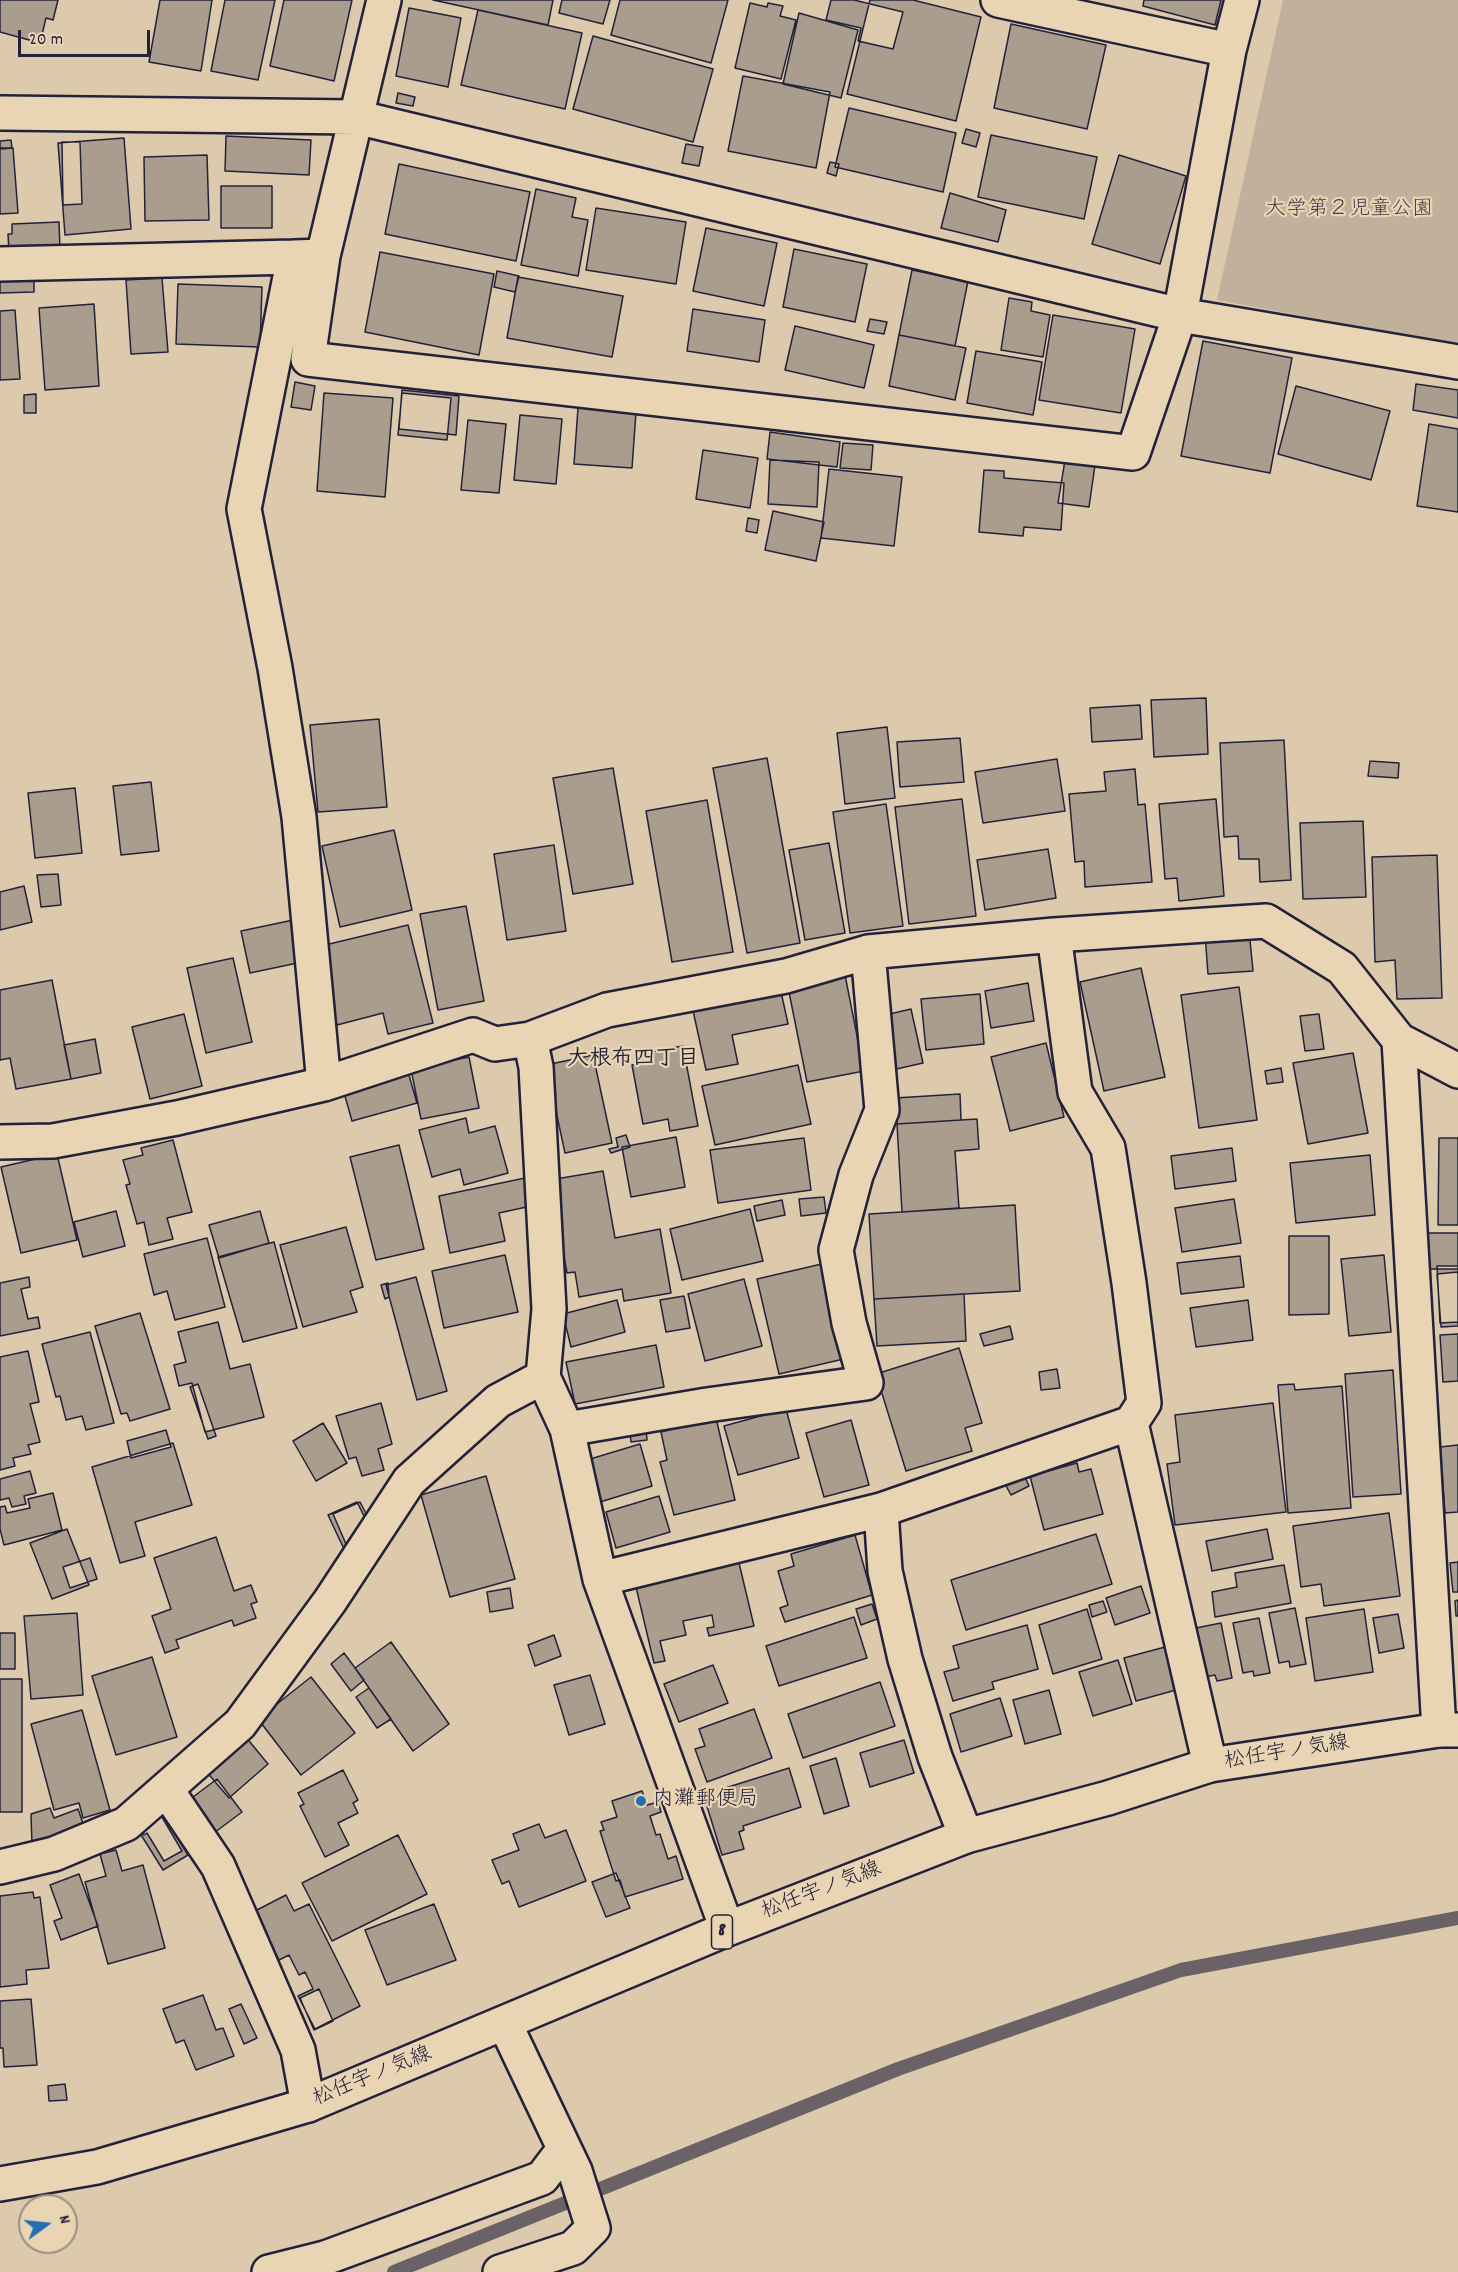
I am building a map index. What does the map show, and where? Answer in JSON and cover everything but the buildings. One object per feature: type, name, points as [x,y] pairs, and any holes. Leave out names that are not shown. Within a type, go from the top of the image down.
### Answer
[{"type":"street","points":[[324,1084],[299,817],[275,668],[244,509],[309,256],[356,117],[384,0]]},
{"type":"street","points":[[998,0],[1229,50]]},
{"type":"street","points":[[309,256],[308,359],[1133,453],[1180,315],[1229,50],[1242,0]]},
{"type":"street","points":[[0,113],[356,117],[1180,315],[1458,362]]},
{"type":"street","points":[[0,264],[309,256]]},
{"type":"street","points":[[0,1142],[53,1142],[177,1118],[324,1084],[473,1035],[495,1044],[530,1039],[607,1010],[786,976],[868,952],[1054,935],[1266,921],[1342,968],[1399,1040],[1458,1071]]},
{"type":"street","points":[[600,1580],[881,1510],[1131,1423],[1144,1403],[1116,1193],[1108,1148],[1075,1092],[1054,935]]},
{"type":"street","points":[[567,1429],[707,1405],[866,1383],[849,1323],[836,1250],[856,1175],[882,1110],[868,952]]},
{"type":"street","points":[[530,1039],[536,1067],[549,1310],[543,1377],[567,1429],[600,1580],[727,1929]]},
{"type":"street","points":[[1399,1040],[1449,1730]]},
{"type":"street","points":[[0,1867],[54,1854],[126,1824],[240,1724],[330,1601],[409,1480],[498,1401],[543,1377]]},
{"type":"street","points":[[1131,1423],[1210,1765]]},
{"type":"street","points":[[881,1510],[885,1571],[904,1659],[936,1757],[966,1836]]},
{"type":"street","name":"松任宇ノ気線","points":[[0,2184],[97,2167],[308,2106],[727,1929],[966,1836],[1108,1798],[1210,1765],[1449,1730]]},
{"type":"street","points":[[166,1789],[218,1866],[298,2050],[308,2106]]},
{"type":"street","points":[[500,2272],[573,2248],[592,2228],[570,2160],[506,2024]]},
{"type":"street","points":[[269,2272],[325,2258],[542,2178],[570,2160]]},
{"type":"green space","name":"大学第２児童公園","points":[[1283,0],[1458,0],[1458,345],[1217,300]]},
{"type":"waterway","points":[[394,2272],[898,2069],[1181,1970],[1458,1918]]},
{"type":"place","name":"内灘郵便局","points":[[641,1801]]},
{"type":"district","name":"大根布四丁目","points":[[633,1061]]}]
